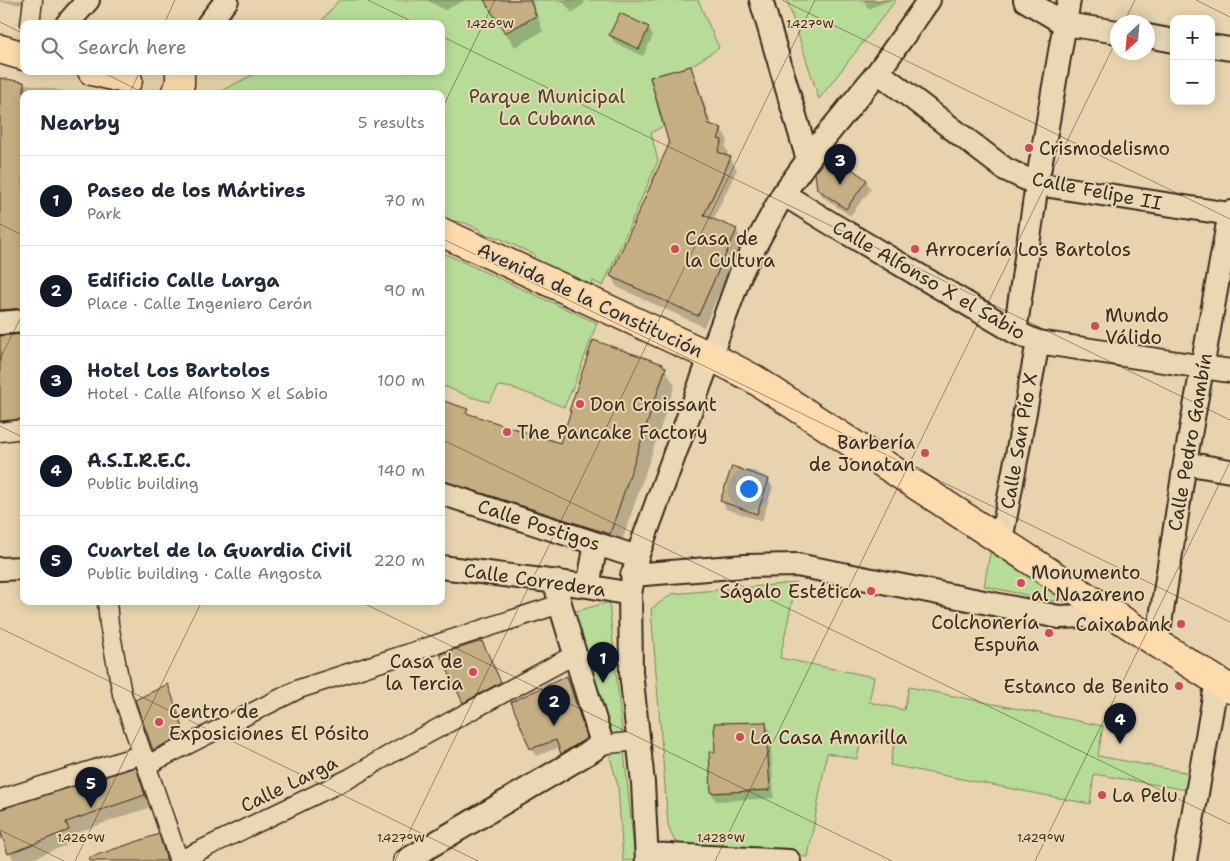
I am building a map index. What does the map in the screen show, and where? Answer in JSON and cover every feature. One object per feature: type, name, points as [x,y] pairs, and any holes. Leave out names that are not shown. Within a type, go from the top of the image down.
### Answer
[{"type":"main road","points":[[0,50],[20,55]]},
{"type":"main road","points":[[106,75],[130,82]]},
{"type":"main road","points":[[176,90],[180,84],[180,75]]},
{"type":"main road","name":"Avenida de la Constitución","points":[[445,234],[712,356],[754,379],[1223,685]]},
{"type":"street","points":[[30,20],[33,0]]},
{"type":"street","points":[[70,20],[88,0]]},
{"type":"street","points":[[211,20],[227,0]]},
{"type":"street","points":[[761,0],[808,160]]},
{"type":"street","points":[[785,861],[648,857],[631,672],[633,575],[742,270],[783,194],[878,72],[929,0]]},
{"type":"street","points":[[1025,0],[1065,24],[1110,31]]},
{"type":"street","points":[[1015,332],[1037,184],[1069,0]]},
{"type":"street","points":[[1155,37],[1170,39]]},
{"type":"street","points":[[1215,47],[1230,49]]},
{"type":"street","name":"Calle Felipe II","points":[[878,72],[1005,169],[1037,184],[1230,213]]},
{"type":"street","name":"Calle Alfonso X el Sabio","points":[[783,194],[1015,332],[1038,342],[1230,371]]},
{"type":"street","name":"Calle Pedro Gambín","points":[[1157,643],[1185,463],[1230,213]]},
{"type":"street","points":[[0,323],[20,321]]},
{"type":"street","name":"Calle San Pío X","points":[[1001,541],[1038,342]]},
{"type":"street","points":[[0,432],[20,430]]},
{"type":"street","points":[[1185,463],[1230,471]]},
{"type":"street","name":"Calle Postigos","points":[[445,494],[596,544],[633,575]]},
{"type":"street","points":[[588,586],[596,544]]},
{"type":"street","points":[[633,575],[744,566],[797,565],[1059,616],[1114,615]]},
{"type":"street","name":"Calle Corredera","points":[[445,567],[588,586],[633,575]]},
{"type":"street","points":[[0,569],[20,568]]},
{"type":"street","points":[[555,581],[574,655],[600,737],[599,745]]},
{"type":"street","points":[[0,799],[145,759],[299,689],[560,604]]},
{"type":"street","points":[[107,605],[122,694],[178,861]]},
{"type":"street","name":"Calle Larga","points":[[178,861],[350,778],[394,752],[574,655]]},
{"type":"street","points":[[1185,861],[1223,685]]},
{"type":"street","points":[[404,861],[599,745],[638,741]]},
{"type":"green space","name":"Parque Municipal La Cubana","points":[[339,0],[698,0],[719,48],[691,66],[650,77],[663,126],[651,133],[658,161],[603,286],[593,281],[590,287],[532,261],[535,255],[499,238],[483,234],[479,229],[465,223],[445,220],[445,90],[223,90],[252,75],[445,75],[445,20],[322,20]]},
{"type":"green space","points":[[787,0],[896,0],[819,99]]},
{"type":"green space","points":[[445,254],[597,323],[564,407],[513,388],[499,386],[489,402],[445,387]]},
{"type":"green space","points":[[991,548],[1060,595],[1059,598],[1054,601],[984,586]]},
{"type":"green space","points":[[796,583],[780,658],[874,677],[869,702],[904,710],[909,687],[1103,726],[1098,756],[1190,773],[1187,790],[1094,774],[1090,804],[890,765],[894,744],[861,740],[857,759],[827,753],[808,857],[687,848],[674,840],[668,825],[651,609],[672,594]]},
{"type":"green space","points":[[609,602],[635,860],[623,861],[618,786],[570,613]]},
{"type":"building","points":[[484,0],[530,0],[536,16],[505,33]]},
{"type":"building","points":[[620,13],[649,27],[639,49],[609,35]]},
{"type":"building","points":[[691,66],[709,124],[722,128],[718,139],[722,140],[718,152],[731,157],[704,215],[737,229],[698,316],[610,276],[669,144],[650,77]]},
{"type":"building","points":[[0,78],[24,82],[24,90],[20,90],[20,308],[0,310]]},
{"type":"building","points":[[830,153],[867,180],[846,209],[817,189],[815,173]]},
{"type":"building","points":[[20,334],[20,419],[0,421],[0,336]]},
{"type":"building","points":[[593,340],[663,364],[666,367],[610,534],[445,481],[445,401],[468,409],[466,413],[560,443],[571,411],[569,411]]},
{"type":"building","points":[[732,466],[769,479],[757,514],[720,501]]},
{"type":"building","name":"Casa de la Tercia","points":[[482,641],[501,682],[463,703],[440,654]]},
{"type":"building","points":[[567,676],[587,738],[561,754],[556,740],[530,749],[511,702]]},
{"type":"building","name":"Centro de Exposiciones El Pósito","points":[[168,684],[185,734],[153,750],[135,700]]},
{"type":"building","points":[[766,722],[770,790],[711,793],[709,752],[715,752],[714,723]]},
{"type":"building","points":[[136,767],[145,795],[66,822],[69,830],[8,854],[0,830],[0,809]]},
{"type":"building","points":[[159,834],[167,861],[89,861],[88,858]]},
{"type":"place","name":"Crismodelismo","points":[[1029,148]]},
{"type":"place","name":"Hotel Los Bartolos","points":[[840,185]]},
{"type":"place","name":"Casa de la Cultura","points":[[675,249]]},
{"type":"place","name":"Arrocería Los Bartolos","points":[[915,249]]},
{"type":"place","name":"Mundo Válido","points":[[1095,326]]},
{"type":"place","name":"Don Croissant","points":[[580,404]]},
{"type":"place","name":"The Pancake Factory","points":[[507,432]]},
{"type":"place","name":"Barbería de Jonatan","points":[[925,453]]},
{"type":"place","name":"Monumento al Nazareno","points":[[1021,583]]},
{"type":"place","name":"Ságalo Estética","points":[[871,591]]},
{"type":"place","name":"Caixabank","points":[[1181,624]]},
{"type":"place","name":"Colchonería Espuña","points":[[1049,633]]},
{"type":"place","name":"Casa de la Tercia","points":[[473,672]]},
{"type":"place","name":"Paseo de los Mártires","points":[[603,683]]},
{"type":"place","name":"Estanco de Benito","points":[[1179,686]]},
{"type":"place","name":"Centro de Exposiciones El Pósito","points":[[159,722]]},
{"type":"place","name":"Edificio Calle Larga","points":[[554,726]]},
{"type":"place","name":"La Casa Amarilla","points":[[740,737]]},
{"type":"place","name":"A.S.I.R.E.C.","points":[[1120,744]]},
{"type":"place","name":"La Pelu","points":[[1102,795]]},
{"type":"place","name":"Cuartel de la Guardia Civil","points":[[91,808]]}]
